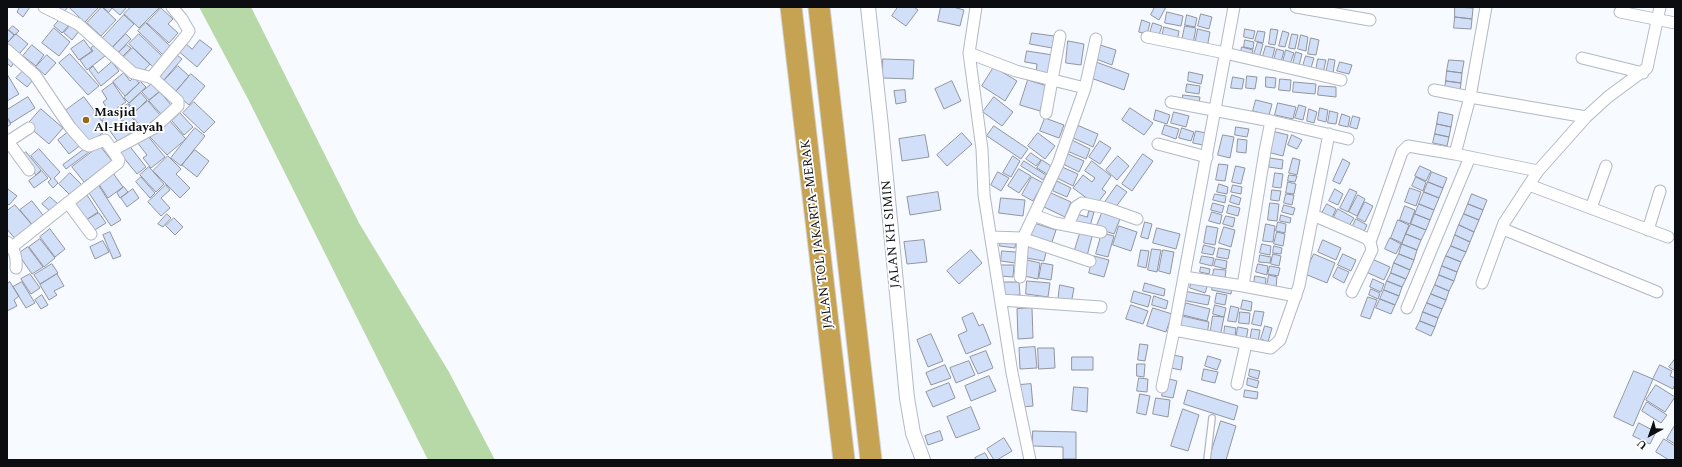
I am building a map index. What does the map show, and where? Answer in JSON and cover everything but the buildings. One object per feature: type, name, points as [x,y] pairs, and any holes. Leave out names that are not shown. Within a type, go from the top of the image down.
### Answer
[{"type":"highway","name":"JALAN TOL JAKARTA–MERAK","points":[[791,7],[844,460]]},
{"type":"highway","name":"JALAN TOL JAKARTA–MERAK","points":[[819,7],[871,460]]},
{"type":"street","points":[[44,7],[78,24],[133,73],[151,78],[177,99],[179,105],[154,128],[113,150]]},
{"type":"street","points":[[151,78],[189,31],[182,19],[172,7]]},
{"type":"street","name":"JALAN KH SIMIN","points":[[868,7],[882,134],[907,398],[913,432],[923,460]]},
{"type":"street","points":[[976,7],[969,53],[982,149],[984,195],[1002,300],[1012,373],[1030,460]]},
{"type":"street","points":[[1162,387],[1207,157],[1214,111],[1234,7]]},
{"type":"street","points":[[1296,7],[1370,20]]},
{"type":"street","points":[[1455,154],[1470,97],[1486,7]]},
{"type":"street","points":[[1482,283],[1507,218],[1538,171],[1586,117],[1608,97],[1642,73],[1649,64],[1660,7]]},
{"type":"street","points":[[1620,12],[1675,23]]},
{"type":"street","points":[[1046,113],[1060,36]]},
{"type":"street","points":[[1147,37],[1225,53],[1341,80]]},
{"type":"street","points":[[1020,277],[1023,238],[1058,164],[1085,88],[1096,39]]},
{"type":"street","points":[[7,50],[37,77],[70,127],[85,144],[89,146],[105,140],[118,157],[118,163],[10,244],[16,256],[16,268]]},
{"type":"street","points":[[969,53],[1016,71],[1085,88]]},
{"type":"street","points":[[1582,58],[1642,73]]},
{"type":"street","points":[[1434,90],[1586,117]]},
{"type":"street","points":[[1171,102],[1271,121],[1348,139]]},
{"type":"street","points":[[1243,286],[1271,121]]},
{"type":"street","points":[[29,128],[8,140],[29,170]]},
{"type":"street","points":[[1174,330],[1271,348],[1277,344],[1280,340],[1296,296],[1329,134]]},
{"type":"street","points":[[1158,144],[1207,157]]},
{"type":"street","points":[[1370,242],[1402,152],[1406,148],[1413,146],[1538,171]]},
{"type":"street","points":[[1406,308],[1470,157]]},
{"type":"street","points":[[1590,208],[1606,166]]},
{"type":"street","points":[[1529,185],[1668,238]]},
{"type":"street","points":[[1648,230],[1660,191]]},
{"type":"street","points":[[68,202],[91,234]]},
{"type":"street","points":[[1068,225],[1076,207],[1082,203],[1106,208],[1137,219]]},
{"type":"street","points":[[1034,215],[1055,223],[1101,232]]},
{"type":"street","points":[[1313,215],[1366,238],[1370,242],[1372,250],[1352,292]]},
{"type":"street","points":[[1502,229],[1657,292]]},
{"type":"street","points":[[991,237],[1023,238],[1090,261]]},
{"type":"street","points":[[1184,277],[1296,296]]},
{"type":"street","points":[[1002,300],[1101,307]]},
{"type":"street","points":[[1237,384],[1246,344]]},
{"type":"lane","points":[[1207,460],[1212,418]]},
{"type":"green space","points":[[199,7],[251,7],[359,223],[449,372],[495,460],[428,460],[248,99]]},
{"type":"place","name":"Masjid Al-Hidayah","points":[[86,120]]}]
